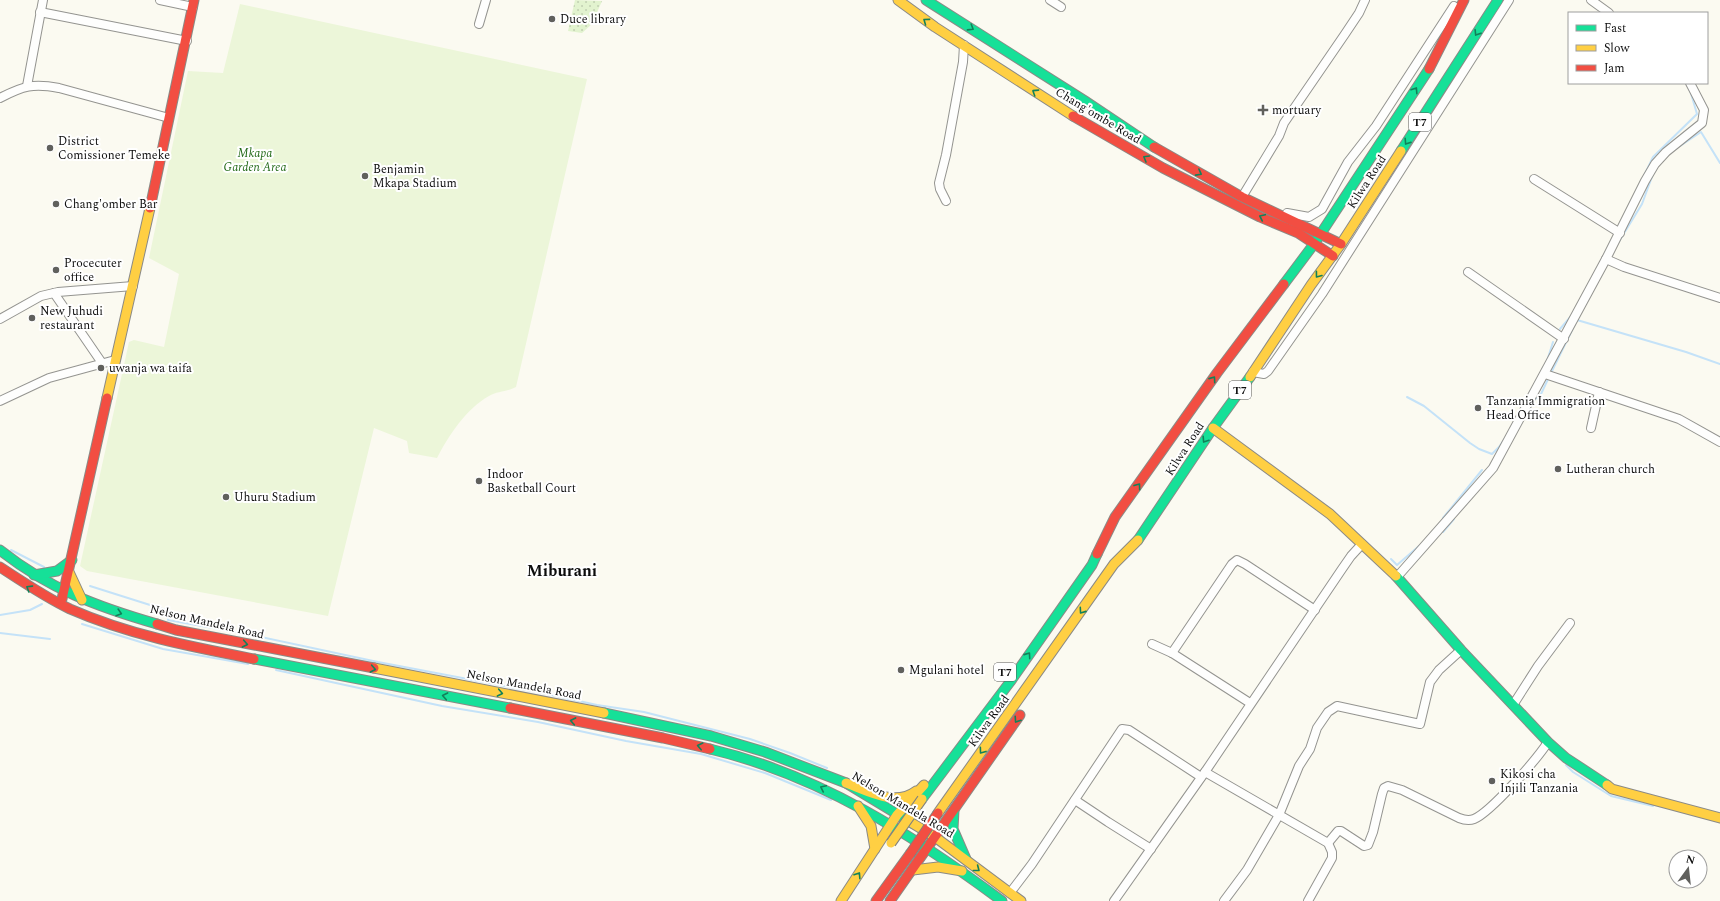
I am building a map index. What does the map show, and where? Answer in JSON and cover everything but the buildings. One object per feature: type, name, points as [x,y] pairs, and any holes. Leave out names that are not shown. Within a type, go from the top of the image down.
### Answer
[{"type":"main road","name":"Chang'ombe Road","points":[[898,0],[934,27],[1033,91],[1163,168],[1260,217],[1298,233],[1333,256]]},
{"type":"main road","name":"Chang'ombe Road","points":[[926,0],[1085,101],[1165,155],[1242,197],[1341,244]]},
{"type":"main road","name":"Kilwa Road","points":[[889,846],[922,799],[1010,682],[1092,565],[1115,517],[1217,373],[1314,244],[1429,68],[1464,0]]},
{"type":"main road","name":"Kilwa Road","points":[[876,901],[1114,564],[1141,538],[1311,285],[1341,244],[1498,0]]},
{"type":"main road","points":[[60,604],[65,592],[194,4]]},
{"type":"main road","name":"Chang'ombe Road","points":[[1297,222],[1311,224],[1331,218]]},
{"type":"main road","points":[[1298,233],[1305,247],[1304,257]]},
{"type":"main road","points":[[1214,428],[1330,514],[1397,577],[1461,650],[1548,742],[1566,758],[1612,789],[1720,818]]},
{"type":"main road","name":"T7","points":[[1057,599],[1115,517]]},
{"type":"main road","name":"T7","points":[[1056,663],[1141,538]]},
{"type":"main road","name":"Nelson Mandela Road","points":[[0,550],[34,576],[82,600],[176,630],[601,712],[711,736],[765,752],[846,783],[935,837],[1021,901]]},
{"type":"main road","points":[[34,576],[57,571],[72,560]]},
{"type":"main road","name":"Nelson Mandela Road","points":[[0,567],[34,591],[60,604],[90,618],[128,630],[220,652],[658,737],[741,757],[794,775],[891,824],[928,847],[1002,901]]},
{"type":"main road","points":[[69,572],[82,600]]},
{"type":"main road","points":[[841,901],[891,824],[923,787],[981,705]]},
{"type":"main road","points":[[890,901],[1024,709]]},
{"type":"main road","points":[[846,783],[883,796],[902,798],[923,787]]},
{"type":"main road","points":[[858,806],[872,824],[875,849]]},
{"type":"main road","points":[[954,810],[953,829],[966,859]]},
{"type":"main road","points":[[851,901],[874,867]]},
{"type":"main road","points":[[913,870],[946,867],[962,871]]},
{"type":"street","points":[[27,86],[43,0]]},
{"type":"street","points":[[160,0],[194,4]]},
{"type":"street","points":[[479,24],[486,0]]},
{"type":"street","points":[[1050,0],[1061,7]]},
{"type":"street","points":[[1242,197],[1279,136],[1284,124],[1359,13],[1365,0]]},
{"type":"street","points":[[1273,211],[1309,217],[1322,209],[1348,162],[1376,126],[1457,0]]},
{"type":"street","points":[[1253,372],[1264,374],[1268,371],[1322,294],[1509,0]]},
{"type":"street","points":[[1590,0],[1608,12]]},
{"type":"street","points":[[40,12],[187,41]]},
{"type":"street","points":[[946,201],[940,189],[939,183],[946,155],[963,62],[964,45]]},
{"type":"street","points":[[1397,577],[1493,468],[1564,339],[1655,164],[1666,152],[1702,122],[1704,110],[1691,84]]},
{"type":"street","points":[[0,98],[27,86],[43,85],[169,118]]},
{"type":"street","points":[[1534,178],[1620,233]]},
{"type":"street","points":[[1606,259],[1624,267],[1720,298]]},
{"type":"street","points":[[1468,272],[1564,339]]},
{"type":"street","points":[[0,319],[41,296],[54,293],[133,286]]},
{"type":"street","points":[[54,293],[102,363]]},
{"type":"street","points":[[0,401],[49,378],[115,360]]},
{"type":"street","points":[[1545,374],[1679,419],[1720,442]]},
{"type":"street","points":[[1591,428],[1599,392]]},
{"type":"street","points":[[1114,901],[1203,774],[1351,556],[1362,544]]},
{"type":"street","points":[[1172,654],[1232,564],[1237,560],[1315,610]]},
{"type":"street","points":[[1513,705],[1538,666],[1570,623]]},
{"type":"street","points":[[1152,644],[1172,654],[1250,703]]},
{"type":"street","points":[[1224,901],[1247,870],[1279,815],[1300,766],[1310,749],[1317,728],[1328,712],[1337,706],[1420,724],[1430,682],[1439,670],[1461,650]]},
{"type":"street","points":[[1010,893],[1032,864],[1122,729],[1129,730],[1203,774],[1328,843],[1332,852],[1332,858],[1308,901]]},
{"type":"street","points":[[1328,843],[1338,831],[1341,831],[1364,846],[1368,845],[1373,832],[1384,788],[1388,786],[1402,790],[1459,818],[1467,821],[1473,820],[1483,814],[1500,798],[1548,742]]},
{"type":"street","points":[[1075,800],[1151,849]]},
{"type":"green space","points":[[575,0],[602,1],[592,24],[582,33],[568,31]]},
{"type":"green space","name":"Benjamin Mkapa Stadium","points":[[240,4],[587,79],[516,387],[492,394],[473,408],[459,423],[437,458],[409,453],[407,441],[374,428],[328,616],[87,571],[80,566],[129,342],[134,340],[164,347],[179,274],[149,258],[188,71],[223,73]]},
{"type":"waterway","points":[[1643,178],[1653,157],[1697,114],[1690,90]]},
{"type":"waterway","points":[[1680,146],[1701,132],[1720,163]]},
{"type":"waterway","points":[[1618,243],[1642,204],[1653,174]]},
{"type":"waterway","points":[[1560,329],[1572,315]]},
{"type":"waterway","points":[[1551,373],[1578,318]]},
{"type":"waterway","points":[[1577,320],[1686,352],[1720,364]]},
{"type":"waterway","points":[[1547,361],[1553,342]]},
{"type":"waterway","points":[[1533,401],[1541,394],[1549,377]]},
{"type":"waterway","points":[[1407,397],[1424,406],[1479,449],[1492,454],[1506,437]]},
{"type":"waterway","points":[[1443,518],[1482,470]]},
{"type":"waterway","points":[[1443,532],[1454,519]]},
{"type":"waterway","points":[[1391,559],[1397,565],[1419,546]]},
{"type":"waterway","points":[[11,550],[44,567]]},
{"type":"waterway","points":[[90,586],[169,611],[168,620],[247,634],[378,662],[597,705],[644,712],[750,739],[827,768]]},
{"type":"waterway","points":[[0,615],[30,610],[42,604]]},
{"type":"waterway","points":[[82,624],[163,649],[248,664]]},
{"type":"waterway","points":[[0,633],[50,639]]},
{"type":"waterway","points":[[276,670],[442,706],[538,722],[626,741],[701,754],[765,773],[831,800]]},
{"type":"waterway","points":[[1566,765],[1573,772],[1611,796],[1653,806]]},
{"type":"traffic: fast","points":[[926,0],[1085,101],[1154,147]]},
{"type":"traffic: fast","points":[[1401,151],[1498,0]]},
{"type":"traffic: fast","points":[[1284,284],[1314,244],[1429,69]]},
{"type":"traffic: fast","points":[[1138,540],[1213,428],[1250,377]]},
{"type":"traffic: fast","points":[[0,550],[37,576],[75,595],[114,611],[157,624]]},
{"type":"traffic: fast","points":[[922,799],[1010,682],[1092,565],[1097,554]]},
{"type":"traffic: fast","points":[[34,575],[57,571],[72,560]]},
{"type":"traffic: fast","points":[[1396,576],[1461,650],[1548,742],[1566,758],[1607,785]]},
{"type":"traffic: fast","points":[[254,659],[510,708]]},
{"type":"traffic: fast","points":[[604,713],[711,736],[765,752],[846,783],[912,823]]},
{"type":"traffic: fast","points":[[710,749],[750,760],[790,774],[864,810],[934,853],[1002,901]]},
{"type":"traffic: fast","points":[[954,810],[953,829],[966,859]]},
{"type":"traffic: slow","points":[[898,0],[935,27],[1073,116]]},
{"type":"traffic: slow","points":[[1250,377],[1311,285],[1341,244],[1401,151]]},
{"type":"traffic: slow","points":[[107,398],[150,208]]},
{"type":"traffic: slow","points":[[1213,428],[1330,514],[1396,576]]},
{"type":"traffic: slow","points":[[938,813],[1114,564],[1138,540]]},
{"type":"traffic: slow","points":[[69,572],[82,600]]},
{"type":"traffic: slow","points":[[374,668],[604,713]]},
{"type":"traffic: slow","points":[[846,783],[890,798],[908,796],[916,791]]},
{"type":"traffic: slow","points":[[841,901],[897,815],[924,785]]},
{"type":"traffic: slow","points":[[1607,785],[1612,789],[1720,818]]},
{"type":"traffic: slow","points":[[891,843],[922,799]]},
{"type":"traffic: slow","points":[[858,806],[871,826],[875,849]]},
{"type":"traffic: slow","points":[[912,823],[935,837],[1021,901]]},
{"type":"traffic: slow","points":[[913,870],[938,867],[962,871]]},
{"type":"traffic: jam","points":[[150,208],[194,0]]},
{"type":"traffic: jam","points":[[1429,69],[1464,0]]},
{"type":"traffic: jam","points":[[1073,116],[1163,168],[1260,217],[1298,233],[1333,256]]},
{"type":"traffic: jam","points":[[1154,147],[1242,197],[1341,244]]},
{"type":"traffic: jam","points":[[1097,554],[1115,517],[1217,373],[1284,284]]},
{"type":"traffic: jam","points":[[62,599],[107,398]]},
{"type":"traffic: jam","points":[[0,567],[34,589],[70,609],[92,618],[161,639],[254,659]]},
{"type":"traffic: jam","points":[[157,624],[176,630],[374,668]]},
{"type":"traffic: jam","points":[[510,708],[663,738],[710,749]]},
{"type":"traffic: jam","points":[[890,901],[1020,715]]},
{"type":"traffic: jam","points":[[910,854],[938,813]]},
{"type":"traffic: jam","points":[[876,901],[910,854]]},
{"type":"place","name":"Duce library","points":[[552,19]]},
{"type":"place","name":"mortuary","points":[[1263,110]]},
{"type":"place","name":"District Comissioner Temeke","points":[[50,148]]},
{"type":"place","name":"Benjamin Mkapa Stadium","points":[[365,176]]},
{"type":"place","name":"Chang'omber Bar","points":[[56,204]]},
{"type":"place","name":"Procecuter office","points":[[56,270]]},
{"type":"place","name":"New Juhudi restaurant","points":[[32,318]]},
{"type":"place","name":"uwanja wa taifa","points":[[101,368]]},
{"type":"place","name":"Tanzania Immigration Head Office","points":[[1478,408]]},
{"type":"place","name":"Lutheran church","points":[[1558,469]]},
{"type":"place","name":"Indoor Basketball Court","points":[[479,481]]},
{"type":"place","name":"Uhuru Stadium","points":[[226,497]]},
{"type":"place","name":"Mgulani hotel","points":[[901,670]]},
{"type":"place","name":"Kikosi cha Injili Tanzania","points":[[1492,781]]},
{"type":"district","name":"Miburani","points":[[562,571]]},
{"type":"park label","name":"Mkapa Garden Area","points":[[255,160]]}]
